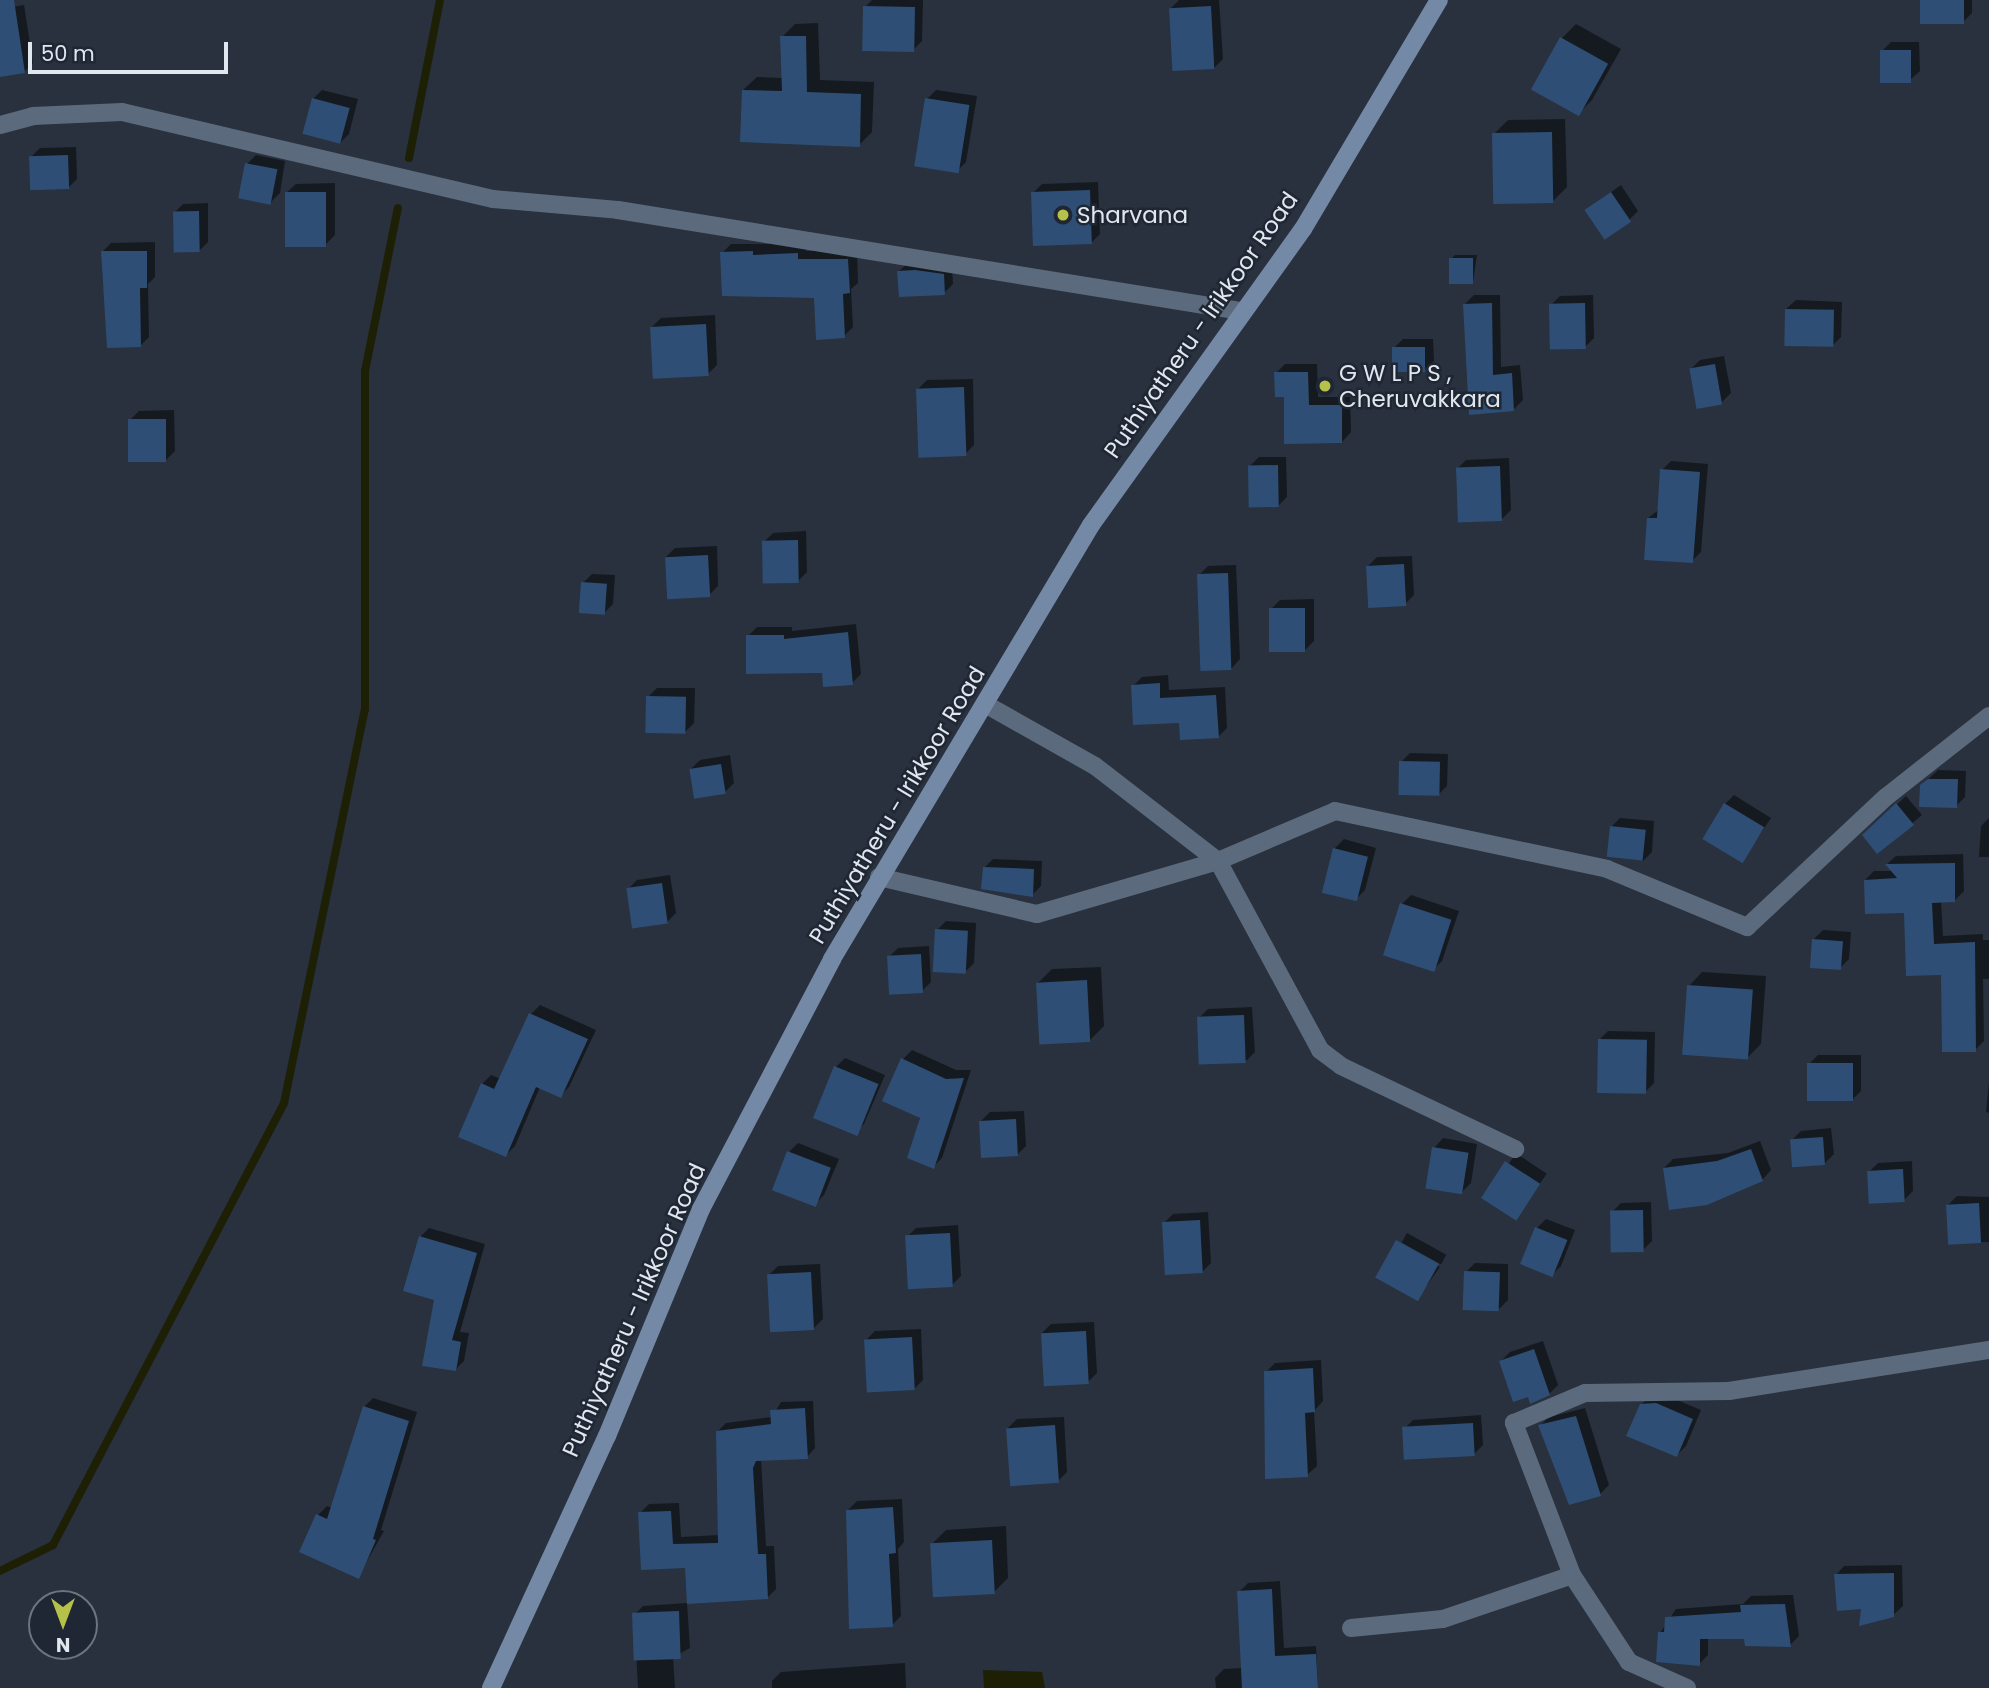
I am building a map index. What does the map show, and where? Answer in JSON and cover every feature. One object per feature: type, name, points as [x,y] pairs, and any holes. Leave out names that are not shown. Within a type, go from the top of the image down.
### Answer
[{"type":"main road","name":"Puthiyatheru - Irikkoor Road","points":[[491,1688],[607,1436],[701,1209],[879,877],[1091,525],[1240,311],[1303,229],[1439,0]]},
{"type":"street","points":[[0,125],[33,116],[122,111],[493,199],[618,210],[1240,311]]},
{"type":"street","points":[[985,704],[1095,766],[1218,861],[1320,1050],[1341,1066],[1515,1149]]},
{"type":"street","points":[[879,877],[1037,914],[1218,861],[1335,811],[1607,869],[1748,927],[1886,796],[1989,716]]},
{"type":"street","points":[[1687,1688],[1629,1662],[1572,1575],[1514,1423],[1585,1393],[1729,1391],[1989,1350]]},
{"type":"street","points":[[1351,1628],[1443,1619],[1572,1575]]},
{"type":"shaded area","points":[[983,1670],[1042,1672],[1045,1688],[984,1688]]},
{"type":"building","points":[[0,0],[14,0],[25,73],[0,77]]},
{"type":"building","points":[[1920,0],[1964,0],[1964,24],[1920,24]]},
{"type":"building","points":[[863,6],[915,7],[914,52],[862,51]]},
{"type":"building","points":[[1211,6],[1214,69],[1172,71],[1169,8]]},
{"type":"building","points":[[780,36],[806,36],[807,92],[861,94],[860,147],[740,142],[742,90],[782,91]]},
{"type":"building","points":[[1560,37],[1608,64],[1579,116],[1531,89]]},
{"type":"building","points":[[1880,50],[1911,50],[1911,83],[1880,83]]},
{"type":"building","points":[[312,98],[350,108],[340,144],[302,134]]},
{"type":"building","points":[[925,98],[969,105],[959,173],[914,166]]},
{"type":"building","points":[[1552,132],[1553,203],[1493,204],[1492,133]]},
{"type":"building","points":[[68,155],[69,189],[30,190],[29,156]]},
{"type":"building","points":[[245,163],[277,169],[271,205],[238,198]]},
{"type":"building","points":[[1090,190],[1092,244],[1033,246],[1031,192]]},
{"type":"building","points":[[285,192],[326,192],[326,247],[285,247]]},
{"type":"building","points":[[1611,192],[1631,222],[1605,240],[1584,210]]},
{"type":"building","points":[[173,211],[199,211],[200,252],[174,252]]},
{"type":"building","points":[[101,251],[147,251],[147,288],[140,288],[141,347],[107,348]]},
{"type":"building","points":[[753,251],[753,255],[798,253],[798,259],[848,259],[850,293],[843,294],[845,338],[816,340],[814,298],[722,296],[720,252]]},
{"type":"building","points":[[1449,258],[1473,258],[1473,284],[1449,284]]},
{"type":"building","points":[[915,270],[944,274],[945,295],[899,297],[897,271]]},
{"type":"building","points":[[1492,303],[1493,375],[1512,373],[1514,411],[1469,415],[1463,304]]},
{"type":"building","points":[[1585,303],[1586,349],[1550,350],[1549,304]]},
{"type":"building","points":[[1785,309],[1834,310],[1833,347],[1784,346]]},
{"type":"building","points":[[706,324],[709,376],[653,379],[650,327]]},
{"type":"building","points":[[1392,347],[1425,347],[1425,372],[1392,372]]},
{"type":"building","points":[[1715,364],[1722,404],[1697,409],[1689,369]]},
{"type":"building","points":[[1274,372],[1308,372],[1309,405],[1342,405],[1342,443],[1284,444],[1284,397],[1275,397]]},
{"type":"building","points":[[964,387],[966,456],[918,458],[916,389]]},
{"type":"building","points":[[128,419],[166,419],[166,462],[128,462]]},
{"type":"building","points":[[1278,465],[1279,507],[1249,508],[1248,466]]},
{"type":"building","points":[[1500,466],[1502,521],[1458,523],[1456,468]]},
{"type":"building","points":[[1660,469],[1700,472],[1693,563],[1644,560],[1647,518],[1657,518]]},
{"type":"building","points":[[798,540],[799,583],[763,584],[762,541]]},
{"type":"building","points":[[708,555],[710,597],[667,599],[665,557]]},
{"type":"building","points":[[1404,564],[1406,606],[1368,608],[1366,566]]},
{"type":"building","points":[[1228,573],[1231,670],[1200,671],[1197,574]]},
{"type":"building","points":[[581,582],[607,584],[605,615],[579,613]]},
{"type":"building","points":[[1269,608],[1305,608],[1305,652],[1269,652]]},
{"type":"building","points":[[848,632],[853,685],[823,687],[822,673],[746,674],[746,635],[784,635],[784,639]]},
{"type":"building","points":[[1160,683],[1160,698],[1216,695],[1219,738],[1180,740],[1179,723],[1133,725],[1131,685]]},
{"type":"building","points":[[646,696],[686,697],[685,734],[645,733]]},
{"type":"building","points":[[1399,761],[1440,762],[1439,796],[1398,795]]},
{"type":"building","points":[[721,764],[726,794],[694,799],[689,769]]},
{"type":"building","points":[[1928,779],[1958,779],[1957,808],[1919,807],[1920,785]]},
{"type":"building","points":[[1724,803],[1764,827],[1743,863],[1702,839]]},
{"type":"building","points":[[1896,803],[1914,825],[1877,854],[1862,835]]},
{"type":"building","points":[[1610,826],[1646,830],[1643,861],[1607,857]]},
{"type":"building","points":[[1333,848],[1368,857],[1357,901],[1322,893]]},
{"type":"building","points":[[1955,863],[1955,902],[1932,903],[1934,944],[1975,942],[1976,1052],[1942,1052],[1941,975],[1906,976],[1904,913],[1865,914],[1864,880],[1897,878],[1885,864]]},
{"type":"building","points":[[983,867],[1034,869],[1033,897],[981,889]]},
{"type":"building","points":[[662,883],[668,924],[632,929],[626,888]]},
{"type":"building","points":[[1400,903],[1451,920],[1434,972],[1383,955]]},
{"type":"building","points":[[935,929],[968,931],[966,974],[933,972]]},
{"type":"building","points":[[1812,939],[1843,941],[1841,970],[1810,968]]},
{"type":"building","points":[[921,954],[923,993],[889,995],[887,956]]},
{"type":"building","points":[[1087,980],[1090,1042],[1039,1045],[1036,983]]},
{"type":"building","points":[[1687,985],[1753,990],[1748,1059],[1682,1055]]},
{"type":"building","points":[[529,1013],[588,1039],[561,1098],[536,1087],[506,1157],[458,1137],[481,1083],[494,1089]]},
{"type":"building","points":[[1244,1015],[1246,1063],[1199,1065],[1197,1017]]},
{"type":"building","points":[[1598,1039],[1647,1040],[1646,1094],[1597,1093]]},
{"type":"building","points":[[901,1058],[946,1079],[964,1078],[934,1169],[907,1158],[920,1118],[882,1101]]},
{"type":"building","points":[[1807,1063],[1853,1063],[1853,1101],[1807,1101]]},
{"type":"building","points":[[834,1066],[879,1084],[858,1136],[813,1118]]},
{"type":"building","points":[[1016,1119],[1018,1156],[981,1158],[979,1121]]},
{"type":"building","points":[[1823,1137],[1825,1165],[1792,1167],[1790,1139]]},
{"type":"building","points":[[1432,1147],[1469,1153],[1462,1194],[1425,1188]]},
{"type":"building","points":[[1751,1149],[1763,1181],[1707,1205],[1669,1210],[1663,1168],[1717,1161]]},
{"type":"building","points":[[787,1151],[831,1168],[816,1207],[772,1190]]},
{"type":"building","points":[[1505,1161],[1540,1184],[1516,1221],[1481,1198]]},
{"type":"building","points":[[1903,1169],[1905,1202],[1869,1204],[1867,1171]]},
{"type":"building","points":[[1979,1203],[1981,1243],[1948,1245],[1946,1205]]},
{"type":"building","points":[[1643,1210],[1644,1252],[1611,1253],[1610,1211]]},
{"type":"building","points":[[1200,1220],[1203,1273],[1165,1275],[1162,1222]]},
{"type":"building","points":[[1535,1227],[1567,1240],[1552,1277],[1520,1264]]},
{"type":"building","points":[[950,1233],[953,1287],[908,1289],[905,1235]]},
{"type":"building","points":[[419,1236],[477,1253],[452,1340],[461,1342],[456,1371],[422,1366],[434,1300],[403,1291]]},
{"type":"building","points":[[1396,1240],[1439,1264],[1418,1301],[1375,1278]]},
{"type":"building","points":[[1464,1271],[1500,1272],[1499,1311],[1463,1310]]},
{"type":"building","points":[[811,1272],[814,1330],[770,1332],[767,1274]]},
{"type":"building","points":[[1086,1331],[1089,1384],[1044,1386],[1041,1333]]},
{"type":"building","points":[[912,1337],[915,1390],[867,1392],[864,1340]]},
{"type":"building","points":[[1534,1349],[1550,1395],[1530,1404],[1528,1397],[1513,1402],[1499,1361]]},
{"type":"building","points":[[1313,1368],[1315,1412],[1305,1413],[1308,1477],[1265,1479],[1264,1371]]},
{"type":"building","points":[[1656,1403],[1693,1419],[1677,1457],[1626,1436],[1640,1404]]},
{"type":"building","points":[[363,1406],[409,1421],[373,1539],[376,1540],[359,1579],[299,1552],[316,1514],[327,1519]]},
{"type":"building","points":[[805,1408],[808,1459],[756,1461],[753,1468],[758,1554],[766,1554],[768,1599],[687,1604],[685,1568],[641,1570],[638,1512],[671,1511],[673,1544],[718,1543],[716,1431],[771,1424],[770,1410]]},
{"type":"building","points":[[1576,1416],[1601,1496],[1569,1505],[1538,1425]]},
{"type":"building","points":[[1473,1423],[1475,1456],[1404,1460],[1402,1427]]},
{"type":"building","points":[[1055,1425],[1059,1483],[1010,1486],[1006,1428]]},
{"type":"building","points":[[893,1507],[896,1553],[889,1554],[893,1627],[849,1629],[846,1510]]},
{"type":"building","points":[[992,1540],[995,1594],[933,1597],[930,1543]]},
{"type":"building","points":[[1894,1573],[1894,1617],[1859,1626],[1861,1609],[1837,1611],[1834,1574]]},
{"type":"building","points":[[1272,1589],[1275,1656],[1316,1654],[1318,1688],[1242,1688],[1237,1591]]},
{"type":"building","points":[[1785,1604],[1791,1647],[1745,1646],[1744,1639],[1700,1639],[1700,1666],[1656,1662],[1658,1632],[1664,1632],[1665,1617],[1741,1612],[1740,1605]]},
{"type":"building","points":[[679,1611],[681,1659],[634,1661],[632,1613]]},
{"type":"waterway","points":[[409,158],[440,0]]},
{"type":"waterway","points":[[0,1571],[53,1545],[284,1103],[365,709],[365,371],[398,208]]},
{"type":"place","name":"Sharvana","points":[[1063,215]]},
{"type":"place","name":"G W L P S , Cheruvakkara","points":[[1325,386]]}]
